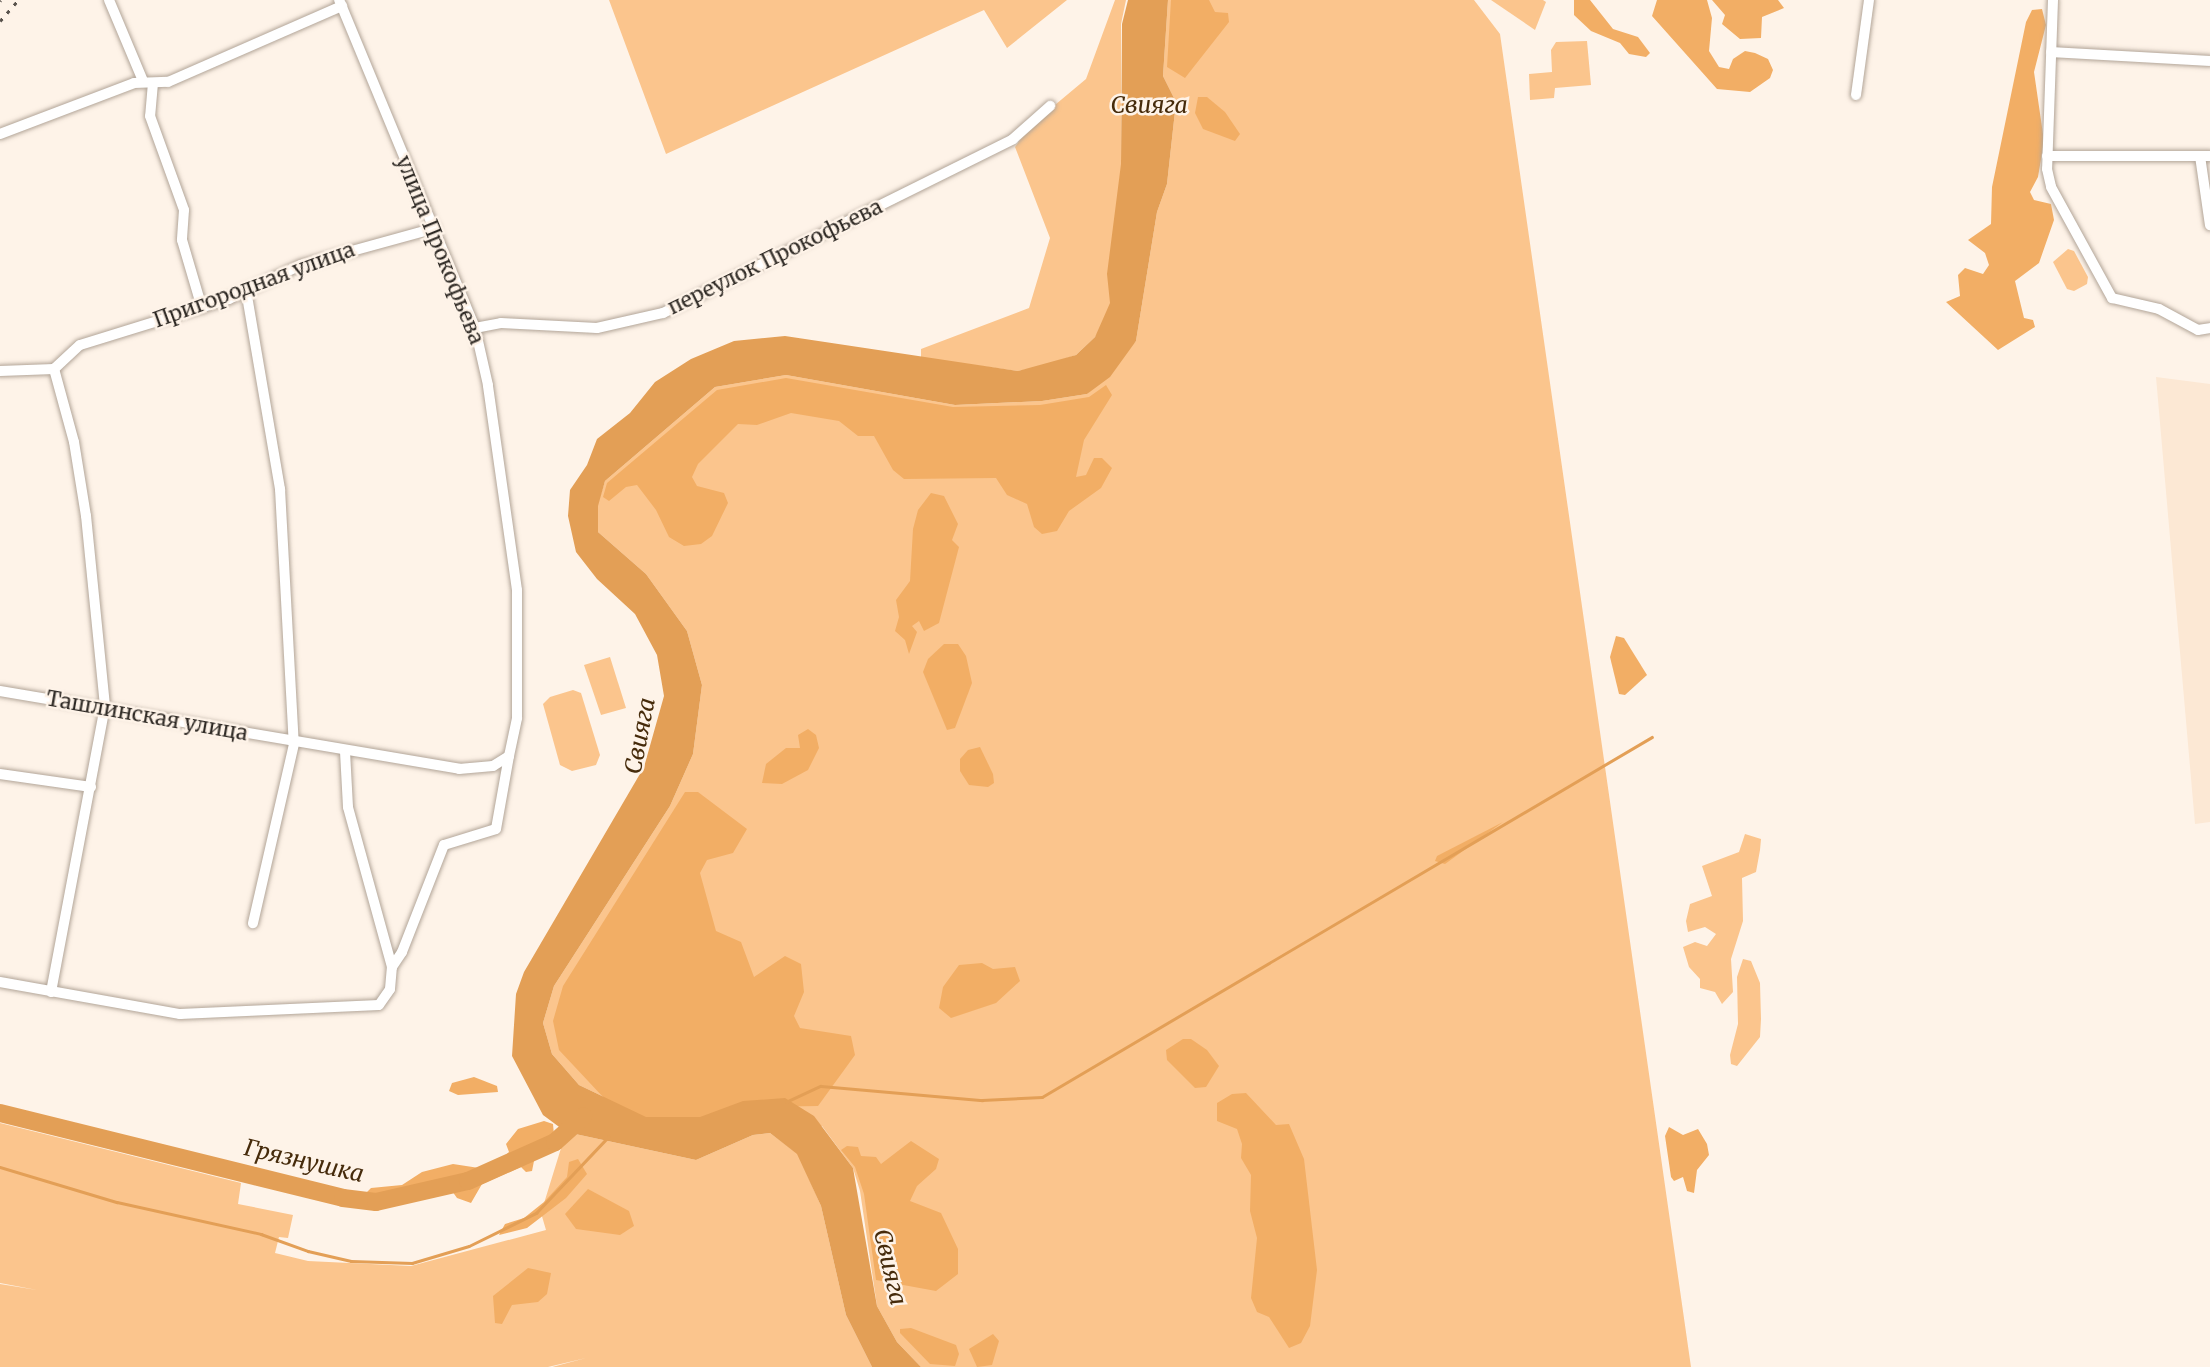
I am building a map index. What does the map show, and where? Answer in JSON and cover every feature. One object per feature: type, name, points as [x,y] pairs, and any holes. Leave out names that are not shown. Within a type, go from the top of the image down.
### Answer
[{"type":"street","points":[[109,0],[148,82],[150,117],[184,210],[183,240],[202,308]]},
{"type":"street","points":[[1856,95],[1869,0]]},
{"type":"street","points":[[2053,0],[2047,156],[2051,187],[2112,298],[2159,309],[2198,330],[2210,328]]},
{"type":"street","points":[[0,134],[148,82],[168,82],[247,50],[340,3]]},
{"type":"street","name":"улица Прокофьева","points":[[340,3],[475,328],[502,463],[517,590],[517,718],[509,756]]},
{"type":"street","points":[[2051,52],[2210,61]]},
{"type":"street","name":"переулок Прокофьева","points":[[475,328],[501,323],[597,327],[663,313],[1013,139],[1050,106]]},
{"type":"street","points":[[2047,156],[2205,156],[2210,225]]},
{"type":"street","name":"Пригородная улица","points":[[54,369],[80,345],[202,308],[301,265],[435,228]]},
{"type":"street","points":[[246,290],[280,489],[294,744],[253,923]]},
{"type":"street","points":[[0,371],[54,369],[74,442],[86,516],[105,706],[51,992]]},
{"type":"street","name":"Ташлинская улица","points":[[0,691],[105,706],[294,744],[459,769],[493,766],[509,756]]},
{"type":"street","points":[[0,982],[180,1014],[372,1008],[390,989],[391,967],[348,807],[345,752]]},
{"type":"street","points":[[391,967],[402,952],[444,845],[496,829],[509,756]]},
{"type":"street","points":[[0,774],[92,786]]},
{"type":"shaded area","points":[[609,0],[1067,0],[1007,48],[984,10],[666,154]]},
{"type":"shaded area","points":[[1115,0],[1126,0],[1121,24],[1121,196],[1112,310],[1095,337],[1076,355],[1043,366],[1018,371],[921,358],[921,349],[1029,308],[1050,238],[1015,147],[1031,125],[1086,79]]},
{"type":"shaded area","points":[[1168,0],[1474,0],[1500,34],[1691,1367],[921,1367],[897,1342],[877,1306],[860,1191],[853,1168],[822,1126],[646,1117],[579,1085],[552,1054],[543,1023],[554,986],[670,806],[693,754],[702,685],[687,631],[646,574],[598,532],[597,506],[605,481],[715,387],[786,375],[955,405],[1042,401],[1087,394],[1136,341],[1157,212],[1167,184],[1176,102],[1163,76]]},
{"type":"shaded area","points":[[1171,0],[1209,0],[1215,12],[1228,13],[1229,22],[1185,78],[1167,67]]},
{"type":"shaded area","points":[[1491,0],[1543,0],[1546,2],[1535,30]]},
{"type":"shaded area","points":[[1574,0],[1590,0],[1613,29],[1638,37],[1650,53],[1646,57],[1629,54],[1620,43],[1591,31],[1574,15]]},
{"type":"shaded area","points":[[1657,0],[1707,0],[1712,18],[1709,51],[1719,67],[1729,69],[1733,59],[1745,51],[1755,53],[1768,59],[1773,70],[1770,78],[1750,92],[1717,89],[1652,16]]},
{"type":"shaded area","points":[[1712,0],[1778,0],[1784,8],[1762,17],[1761,38],[1740,39],[1722,24],[1725,15]]},
{"type":"shaded area","points":[[2042,9],[2046,25],[2034,72],[2044,141],[2038,177],[2030,192],[2034,200],[2051,204],[2054,220],[2039,263],[2015,281],[2024,318],[2033,320],[2035,327],[1998,350],[1946,302],[1960,296],[1958,275],[1965,268],[1983,274],[1989,265],[1985,253],[1968,240],[1991,224],[1992,187],[2026,22],[2032,10]]},
{"type":"shaded area","points":[[1587,41],[1591,85],[1555,88],[1554,98],[1530,100],[1529,74],[1552,72],[1551,50],[1556,42]]},
{"type":"shaded area","points":[[1198,97],[1207,97],[1225,112],[1240,134],[1235,141],[1203,129],[1195,113]]},
{"type":"shaded area","points":[[2068,249],[2074,251],[2088,277],[2087,284],[2074,291],[2067,289],[2053,262]]},
{"type":"shaded area","points":[[2156,377],[2210,384],[2210,822],[2195,824]]},
{"type":"shaded area","points":[[786,378],[953,407],[1040,405],[1089,397],[1106,385],[1112,395],[1084,440],[1076,477],[1086,475],[1094,458],[1102,458],[1112,468],[1101,488],[1069,511],[1057,531],[1042,534],[1034,527],[1027,504],[1007,495],[996,478],[904,479],[893,470],[874,436],[858,436],[839,421],[791,413],[757,425],[738,424],[698,464],[692,477],[697,486],[724,493],[728,503],[712,536],[701,544],[684,546],[669,537],[656,510],[637,485],[626,487],[609,501],[603,497],[607,483],[717,390]]},
{"type":"shaded area","points":[[931,493],[944,496],[958,524],[952,540],[959,547],[939,623],[924,631],[919,621],[912,626],[917,632],[909,654],[905,640],[895,631],[899,617],[896,600],[910,581],[913,529],[918,510]]},
{"type":"shaded area","points":[[1616,636],[1624,638],[1647,675],[1625,695],[1619,694],[1610,657]]},
{"type":"shaded area","points":[[944,644],[958,644],[966,656],[972,683],[955,728],[947,730],[923,672],[928,659]]},
{"type":"shaded area","points":[[610,657],[626,708],[601,715],[584,665]]},
{"type":"shaded area","points":[[573,690],[581,693],[600,755],[596,765],[572,771],[560,765],[543,704],[550,697]]},
{"type":"shaded area","points":[[808,729],[816,735],[819,748],[808,770],[782,784],[762,783],[766,764],[786,748],[800,748],[798,735]]},
{"type":"shaded area","points":[[980,747],[993,774],[994,783],[988,787],[969,785],[960,771],[960,759],[968,750]]},
{"type":"shaded area","points":[[685,792],[698,792],[747,829],[733,853],[707,860],[700,873],[716,931],[741,942],[754,977],[785,956],[801,964],[804,992],[794,1016],[800,1028],[851,1036],[855,1055],[818,1106],[759,1107],[682,1129],[618,1113],[559,1050],[553,1021],[563,986]]},
{"type":"shaded area","points":[[1503,822],[1445,864],[1435,861],[1437,856]]},
{"type":"shaded area","points":[[1745,834],[1761,839],[1760,850],[1756,872],[1742,878],[1743,921],[1731,959],[1733,992],[1722,1004],[1715,992],[1700,988],[1700,979],[1689,967],[1683,947],[1695,942],[1707,946],[1716,934],[1705,927],[1688,932],[1686,921],[1690,904],[1712,896],[1702,866],[1739,852]]},
{"type":"shaded area","points":[[1743,959],[1751,961],[1760,983],[1760,1037],[1737,1066],[1731,1064],[1730,1055],[1738,1024],[1737,977]]},
{"type":"shaded area","points":[[982,963],[993,969],[1015,967],[1020,981],[996,1003],[951,1018],[939,1008],[943,987],[959,965]]},
{"type":"shaded area","points":[[1183,1039],[1191,1039],[1207,1050],[1219,1066],[1206,1087],[1195,1088],[1167,1060],[1166,1050]]},
{"type":"shaded area","points":[[474,1077],[497,1086],[498,1092],[458,1095],[449,1091],[452,1083]]},
{"type":"shaded area","points":[[1246,1093],[1276,1125],[1289,1124],[1304,1159],[1317,1270],[1310,1326],[1301,1343],[1289,1348],[1269,1317],[1257,1312],[1251,1298],[1257,1238],[1250,1211],[1251,1175],[1241,1158],[1242,1144],[1237,1129],[1217,1121],[1217,1103],[1232,1094]]},
{"type":"shaded area","points":[[544,1121],[553,1124],[554,1135],[535,1156],[532,1171],[526,1172],[521,1167],[482,1184],[471,1203],[457,1198],[452,1191],[371,1207],[364,1195],[371,1188],[402,1185],[422,1172],[453,1164],[479,1168],[499,1161],[509,1152],[506,1144],[518,1129]]},
{"type":"shaded area","points":[[0,1123],[241,1183],[238,1204],[293,1215],[288,1238],[279,1237],[275,1253],[308,1261],[411,1266],[546,1230],[541,1213],[566,1132],[696,1160],[753,1135],[770,1133],[798,1154],[821,1206],[846,1315],[872,1367],[552,1367],[586,1358],[548,1367],[0,1367],[0,1284],[37,1290],[0,1283]]},
{"type":"shaded area","points":[[1669,1127],[1683,1135],[1698,1129],[1707,1144],[1709,1155],[1697,1170],[1694,1193],[1687,1191],[1683,1177],[1674,1181],[1671,1177],[1665,1136]]},
{"type":"shaded area","points":[[911,1141],[939,1159],[936,1169],[917,1186],[910,1201],[941,1213],[958,1249],[958,1274],[936,1291],[876,1280],[864,1194],[855,1167],[841,1150],[847,1146],[858,1147],[861,1156],[876,1157],[881,1164]]},
{"type":"shaded area","points":[[578,1159],[587,1174],[566,1198],[527,1228],[499,1235],[505,1224],[524,1218],[544,1202],[567,1177],[569,1162]]},
{"type":"shaded area","points":[[588,1189],[629,1211],[634,1226],[620,1235],[576,1229],[565,1214]]},
{"type":"shaded area","points":[[528,1268],[551,1273],[547,1294],[538,1302],[512,1305],[502,1324],[495,1323],[493,1296]]},
{"type":"shaded area","points":[[911,1328],[956,1345],[959,1354],[955,1366],[930,1364],[900,1333],[900,1329]]},
{"type":"shaded area","points":[[993,1334],[999,1341],[992,1365],[977,1367],[969,1349]]},
{"type":"water","name":"Свияга","points":[[1128,0],[1168,0],[1163,76],[1176,102],[1167,184],[1157,212],[1136,341],[1110,377],[1087,394],[1042,401],[955,405],[786,375],[715,387],[605,481],[598,506],[598,532],[646,574],[687,631],[702,685],[693,754],[670,806],[554,986],[543,1023],[552,1054],[579,1085],[646,1117],[700,1117],[743,1101],[785,1098],[814,1116],[853,1168],[877,1306],[897,1342],[921,1367],[872,1367],[846,1315],[821,1206],[797,1154],[770,1133],[753,1135],[696,1160],[566,1132],[543,1115],[512,1056],[516,994],[524,972],[644,767],[664,696],[657,655],[635,614],[597,579],[576,552],[568,516],[570,490],[587,465],[597,439],[630,413],[655,382],[691,359],[734,341],[785,336],[1018,371],[1076,355],[1095,337],[1110,303],[1107,274],[1121,164],[1122,24]]},
{"type":"waterway","points":[[786,1102],[821,1086],[982,1100],[1042,1097],[1652,737]]},
{"type":"waterway","name":"Грязнушка","points":[[0,1113],[343,1198],[376,1202],[468,1181],[555,1142],[583,1117]]},
{"type":"waterway","points":[[0,1167],[117,1202],[261,1234],[308,1251],[351,1261],[412,1263],[469,1246],[536,1213],[608,1137]]},
{"type":"railway","points":[[0,21],[18,0]]}]
